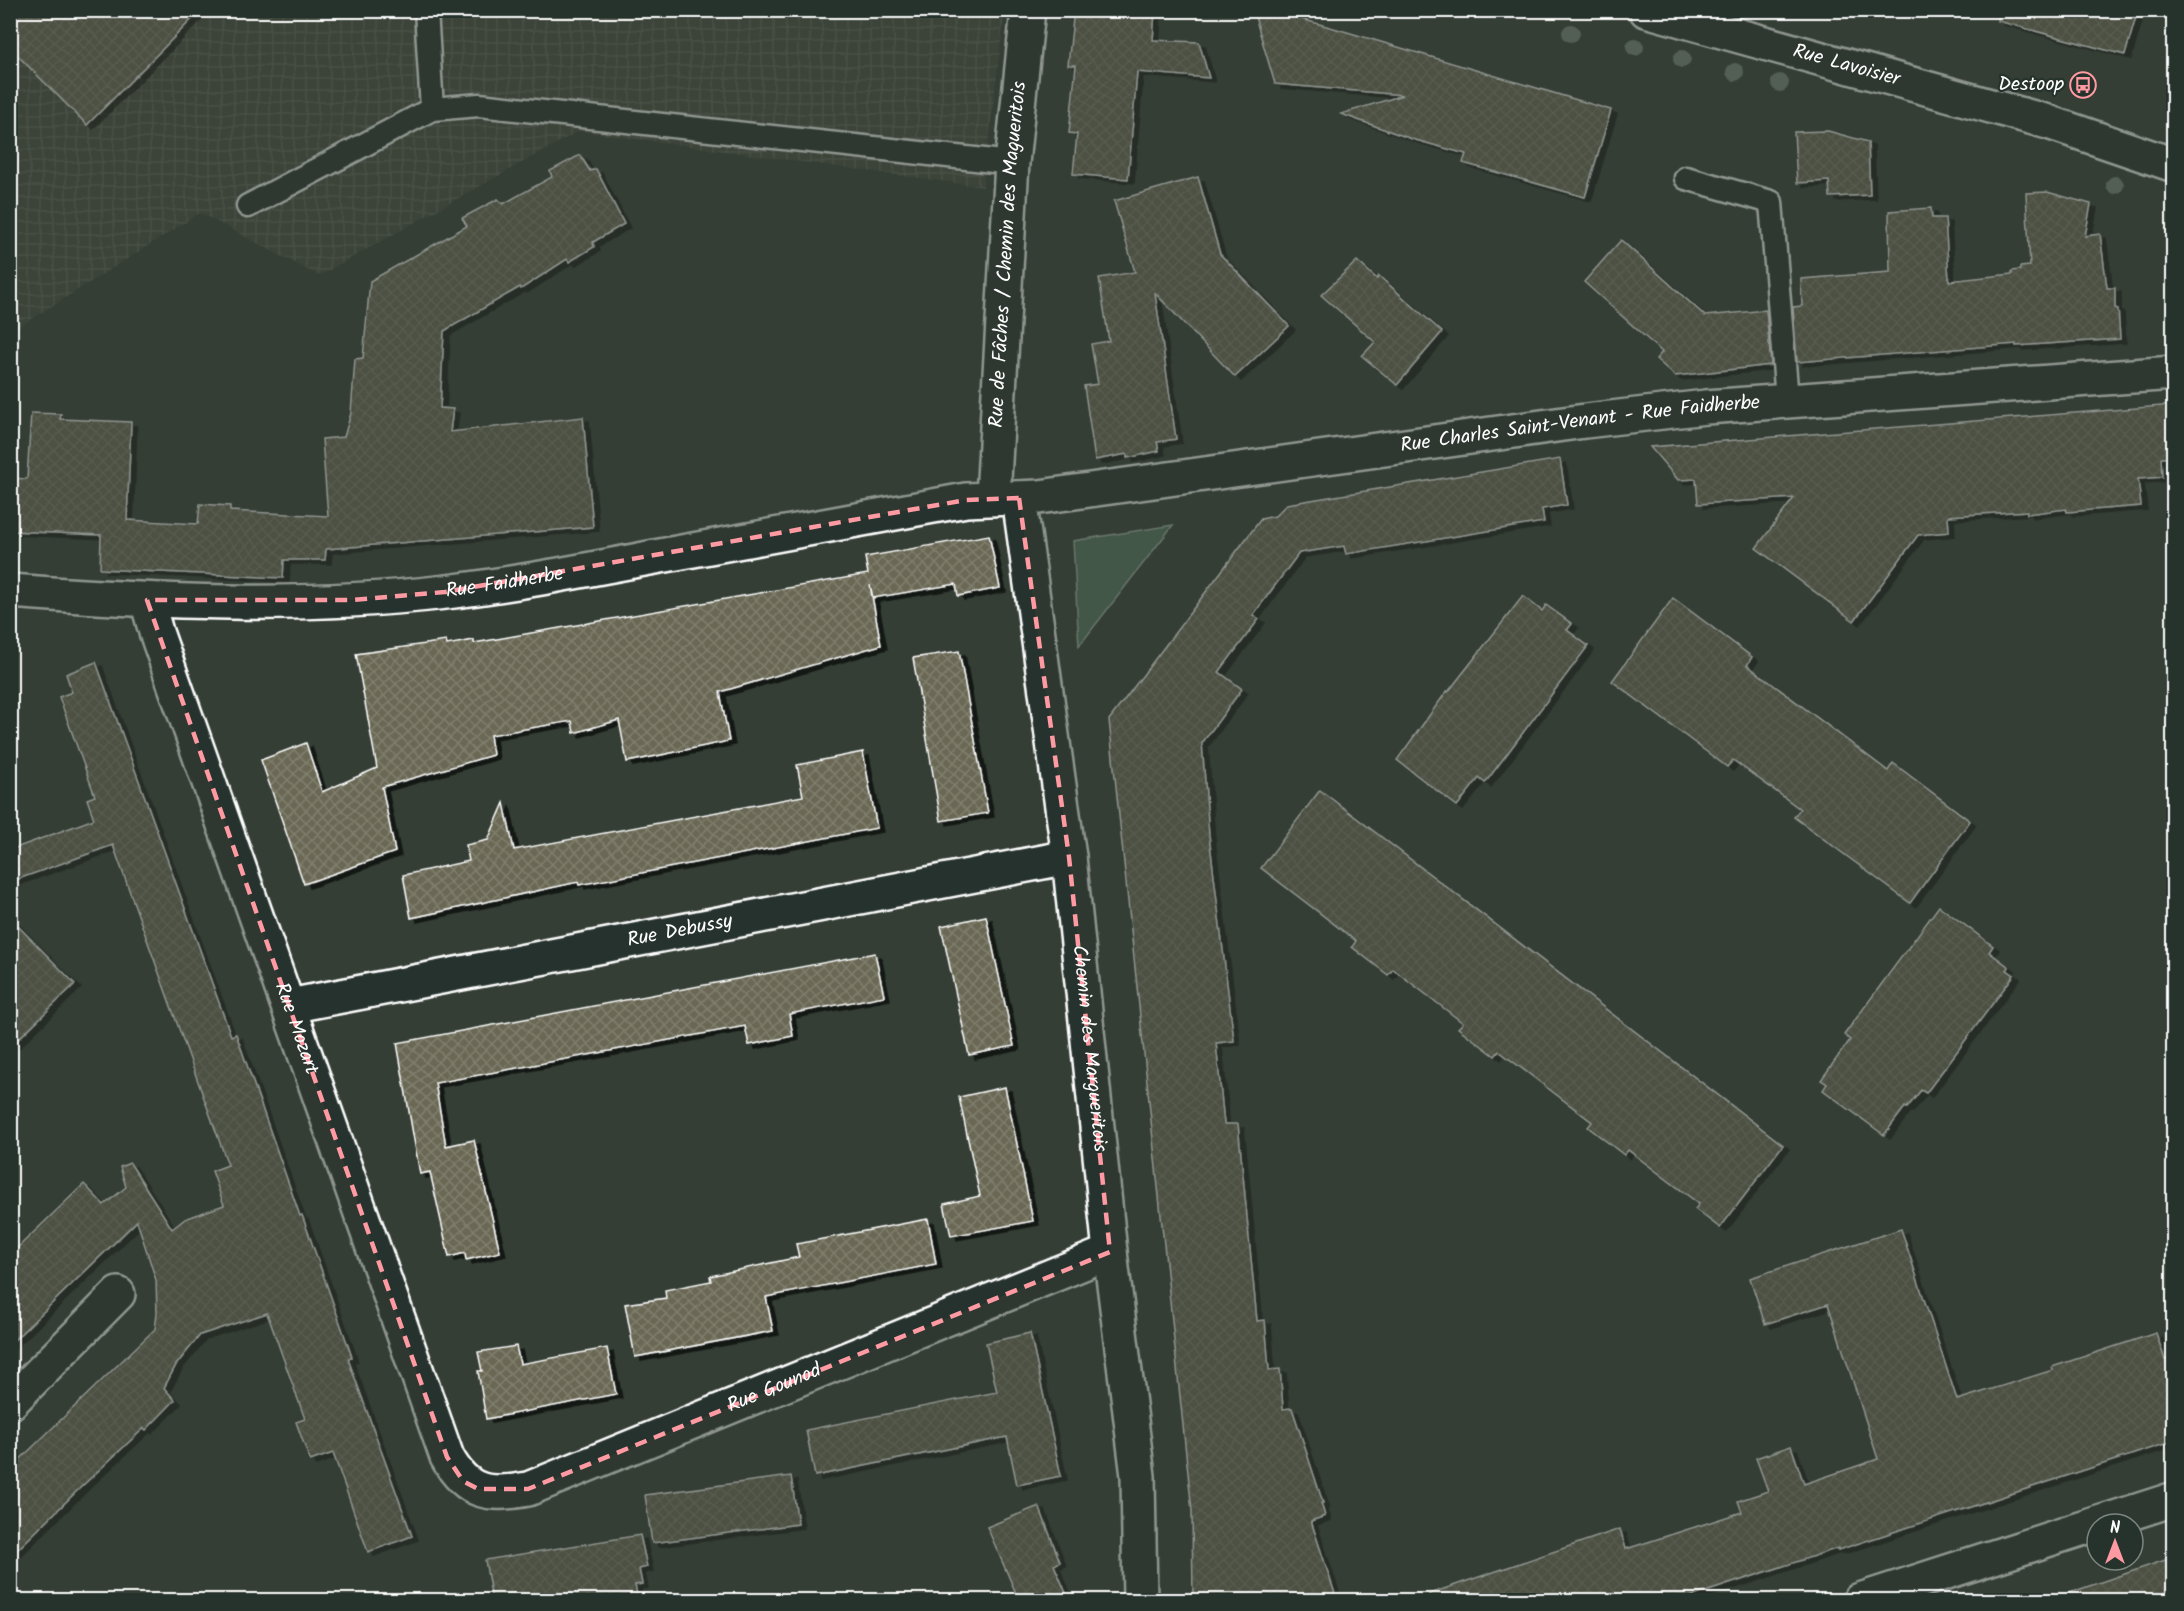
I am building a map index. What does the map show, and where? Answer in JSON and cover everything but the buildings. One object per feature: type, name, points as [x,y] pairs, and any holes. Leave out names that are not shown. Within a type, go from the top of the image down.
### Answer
[{"type":"street","name":"Rue de Fâches / Chemin des Magueritois","points":[[1006,498],[1012,163],[1028,10]]},
{"type":"street","name":"Rue Lavoisier","points":[[1646,10],[2048,122],[2174,165]]},
{"type":"street","name":"Rue Lavoisier","points":[[2048,122],[2174,145]]},
{"type":"street","name":"Rue Charles Saint-Venant - Rue Faidherbe","points":[[1006,498],[1585,421],[1787,400],[2172,372]]},
{"type":"street","name":"Rue Faidherbe","points":[[10,591],[147,600],[269,602],[352,600],[445,592],[522,581],[966,500],[1006,498]]},
{"type":"street","name":"Chemin des Margueritois","points":[[1006,498],[1069,857],[1110,1252],[1138,1476],[1140,1600]]},
{"type":"street","name":"Rue Mozart","points":[[147,600],[156,632],[447,1457]]},
{"type":"street","name":"Rue Debussy","points":[[288,1006],[1069,857]]},
{"type":"street","name":"Rue Gounod","points":[[447,1457],[463,1481],[478,1489],[494,1492],[528,1489],[1110,1252]]},
{"type":"street","points":[[10,1402],[118,1294]]},
{"type":"street","points":[[1860,1600],[2174,1499]]},
{"type":"lane","points":[[426,10],[432,109]]},
{"type":"lane","points":[[248,206],[432,109],[479,105],[1012,163]]},
{"type":"lane","points":[[1686,178],[1771,202],[1787,400]]},
{"type":"highlighted area","points":[[1019,498],[1069,857],[1110,1252],[528,1489],[478,1489],[463,1481],[447,1457],[147,600],[352,600],[445,592],[966,500]]},
{"type":"shaded area","points":[[11,11],[1005,11],[983,187],[579,131],[319,276],[200,213],[11,332]]},
{"type":"green space","points":[[1173,525],[1079,646],[1073,541]]},
{"type":"place","name":"Destoop","points":[[2083,85]]}]
